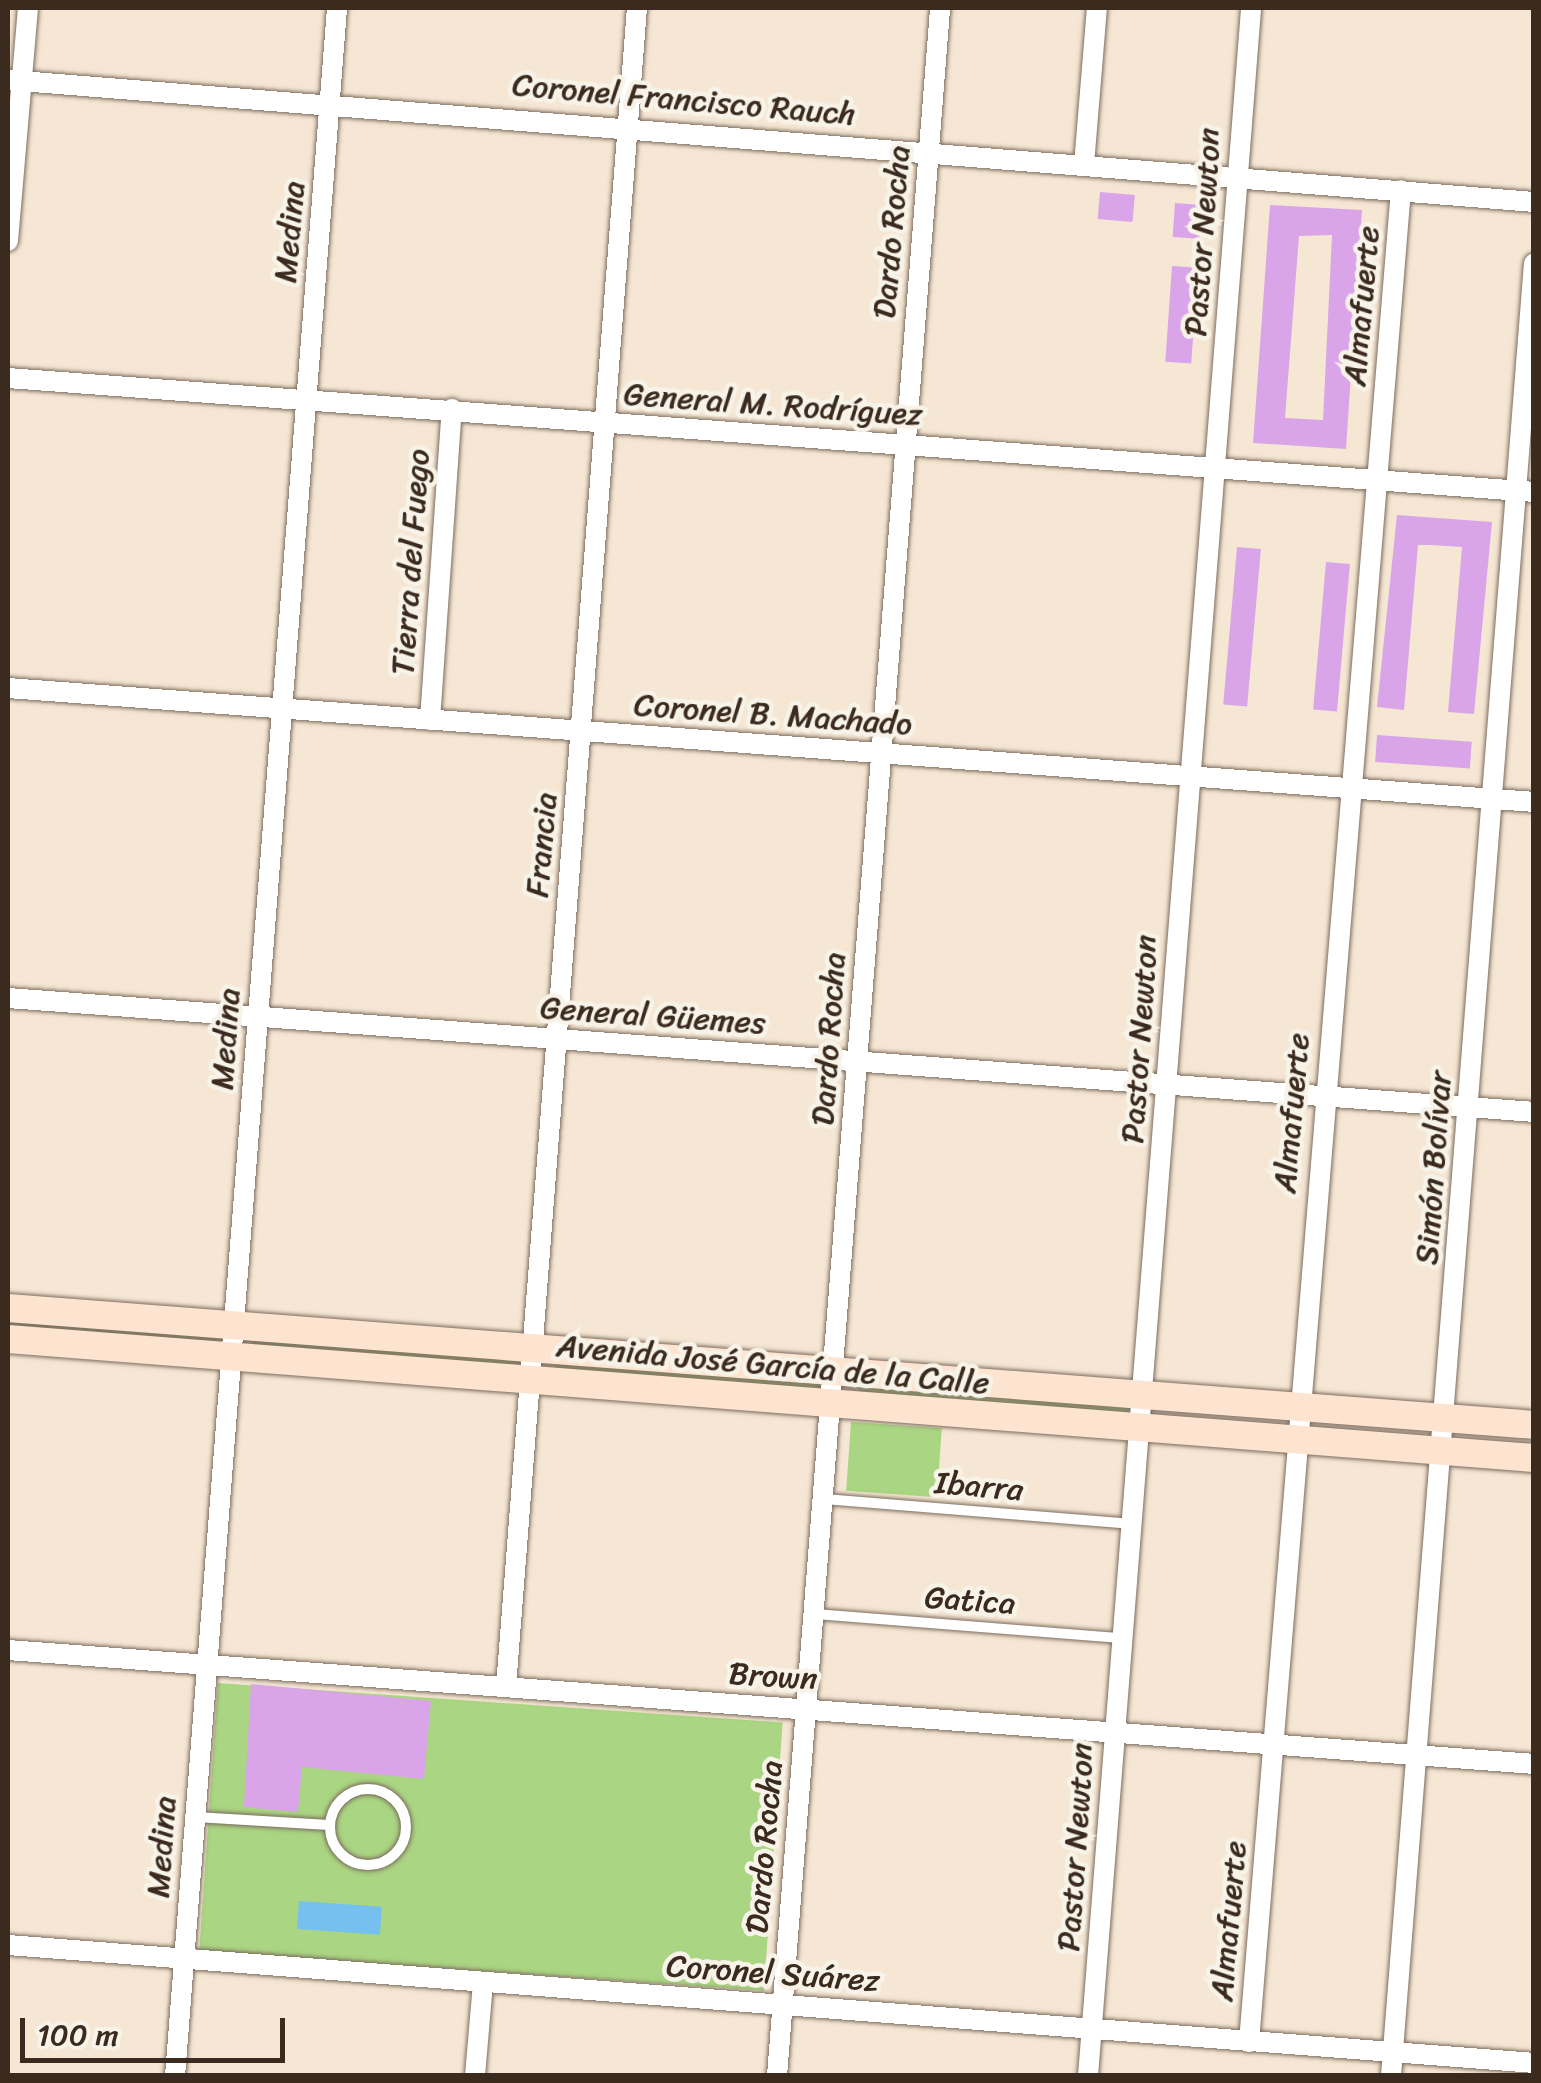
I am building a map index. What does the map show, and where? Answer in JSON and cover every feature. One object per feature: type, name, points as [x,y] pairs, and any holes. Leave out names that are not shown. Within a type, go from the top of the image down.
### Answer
[{"type":"main road","name":"Avenida José García de la Calle","points":[[8,1308],[1534,1425]]},
{"type":"main road","name":"Avenida José García de la Calle","points":[[8,1339],[833,1408],[1534,1458]]},
{"type":"street","points":[[8,240],[15,80],[28,8]]},
{"type":"street","name":"Medina","points":[[174,2076],[235,1358],[258,1017],[338,8]]},
{"type":"street","name":"Francia","points":[[506,1687],[538,1347],[557,1039],[637,8]]},
{"type":"street","name":"Dardo Rocha","points":[[777,2076],[822,1499],[836,1373],[940,8]]},
{"type":"street","points":[[1084,164],[1097,8]]},
{"type":"street","name":"Pastor Newton","points":[[1088,2076],[1145,1398],[1250,8]]},
{"type":"street","name":"Coronel Francisco Rauch","points":[[15,80],[330,101],[1534,202]]},
{"type":"street","name":"Almafuerte","points":[[1250,2042],[1297,1409],[1401,190]]},
{"type":"street","name":"Simón Bolívar","points":[[1391,2076],[1447,1418],[1492,799],[1525,491],[1534,264]]},
{"type":"street","name":"General M. Rodríguez","points":[[8,378],[1525,491]]},
{"type":"street","name":"Tierra del Fuego","points":[[430,720],[452,409]]},
{"type":"street","name":"Coronel B. Machado","points":[[8,688],[1534,802]]},
{"type":"street","name":"General Güemes","points":[[8,998],[1534,1112]]},
{"type":"street","name":"Brown","points":[[8,1650],[1534,1764]]},
{"type":"street","name":"Coronel Suárez","points":[[8,1945],[1534,2064]]},
{"type":"street","points":[[475,2076],[482,1982]]},
{"type":"lane","name":"Ibarra","points":[[822,1499],[1132,1524]]},
{"type":"lane","name":"Gatica","points":[[814,1614],[1122,1638]]},
{"type":"lane","points":[[378,1789],[400,1803],[408,1826],[390,1860],[370,1866],[350,1862],[329,1826],[340,1800],[378,1789]]},
{"type":"lane","points":[[195,1817],[329,1826]]},
{"type":"green space","points":[[8,1315],[216,1330],[215,1346],[8,1331]]},
{"type":"green space","points":[[253,1334],[522,1353],[521,1370],[252,1351]]},
{"type":"green space","points":[[556,1357],[825,1381],[823,1397],[555,1374]]},
{"type":"green space","points":[[860,1382],[1128,1405],[1127,1421],[859,1398]]},
{"type":"green space","points":[[851,1422],[942,1428],[937,1497],[846,1491]]},
{"type":"green space","points":[[218,1683],[783,1722],[764,1991],[199,1951]]},
{"type":"water","points":[[299,1901],[382,1907],[380,1935],[297,1929]]},
{"type":"building","points":[[1100,192],[1135,195],[1133,222],[1098,219]]},
{"type":"building","points":[[1175,203],[1202,205],[1200,239],[1173,237]]},
{"type":"building","points":[[1270,205],[1362,210],[1346,449],[1253,443]],"holes":[[[1332,235],[1323,420],[1285,418],[1299,236]]]},
{"type":"building","points":[[1172,266],[1198,268],[1191,364],[1165,362]]},
{"type":"building","points":[[1397,515],[1492,522],[1474,714],[1448,712],[1462,547],[1418,545],[1404,710],[1377,707]]},
{"type":"building","points":[[1237,547],[1261,549],[1247,706],[1223,704]]},
{"type":"building","points":[[1326,562],[1350,564],[1337,712],[1313,709]]},
{"type":"building","points":[[1377,735],[1472,742],[1470,769],[1375,762]]},
{"type":"building","points":[[251,1684],[431,1701],[424,1779],[302,1767],[298,1812],[244,1807]]}]
